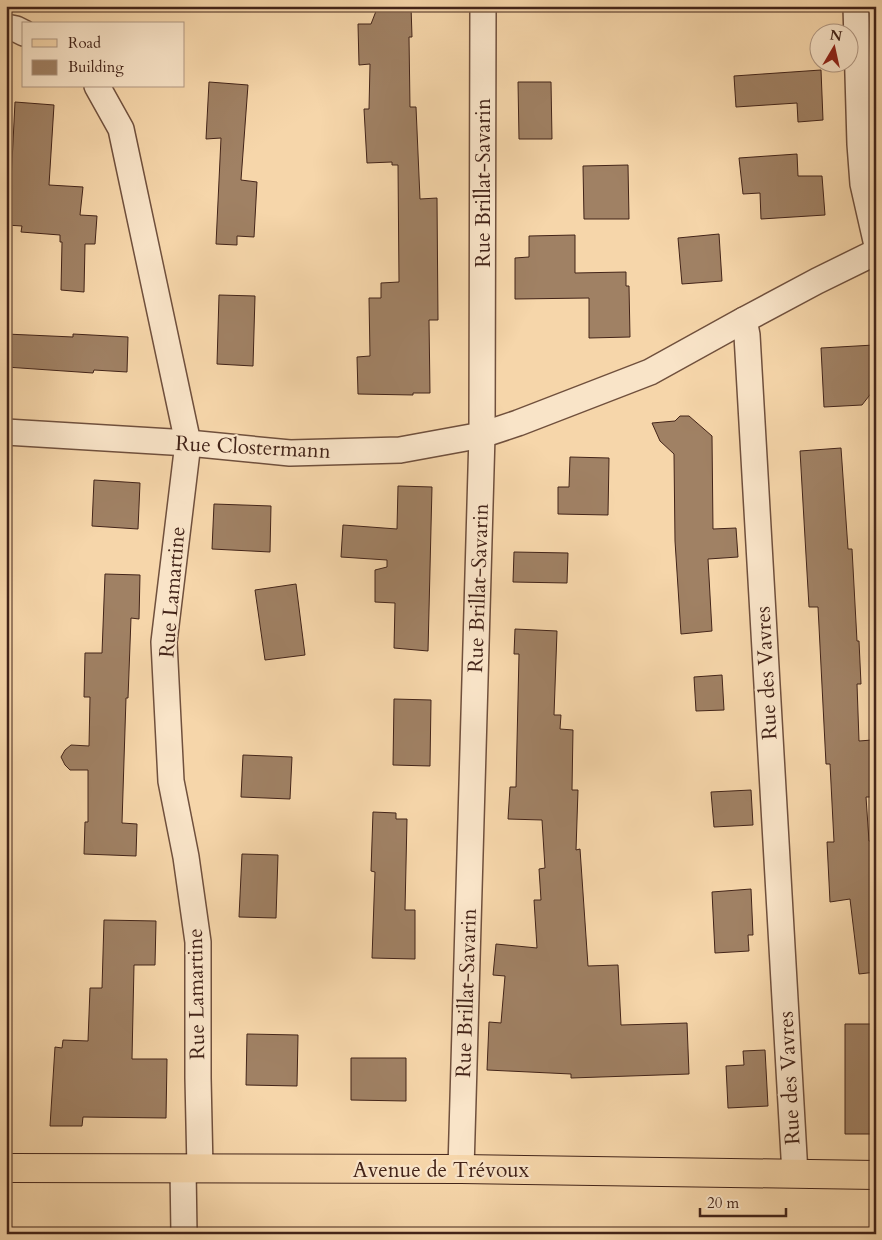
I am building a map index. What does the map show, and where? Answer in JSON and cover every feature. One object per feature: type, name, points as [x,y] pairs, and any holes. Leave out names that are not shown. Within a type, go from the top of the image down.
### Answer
[{"type":"main road","name":"Avenue de Trévoux","points":[[6,1168],[461,1169],[876,1175]]},
{"type":"street","name":"Rue Brillat-Savarin","points":[[461,1169],[482,435],[483,6]]},
{"type":"street","points":[[856,6],[863,184],[876,241]]},
{"type":"street","points":[[6,27],[22,32]]},
{"type":"street","name":"Rue Lamartine","points":[[98,88],[121,129],[188,443],[164,642],[171,781],[186,857],[198,942],[198,1078],[192,1169],[184,1234]]},
{"type":"street","points":[[744,320],[818,280],[876,252]]},
{"type":"street","name":"Rue Clostermann","points":[[6,432],[188,443],[290,453],[400,450],[482,435],[518,423],[650,372],[744,320]]},
{"type":"street","name":"Rue des Vavres","points":[[744,320],[747,335],[795,1174]]},
{"type":"building","points":[[378,6],[411,6],[412,37],[409,37],[410,107],[416,107],[420,199],[437,198],[438,320],[429,320],[430,393],[413,393],[413,395],[358,394],[357,357],[370,356],[369,298],[381,298],[381,283],[399,282],[398,165],[392,165],[392,162],[367,163],[364,109],[369,109],[370,64],[359,65],[358,24],[371,24]]},
{"type":"building","points":[[810,71],[821,72],[823,120],[798,122],[797,103],[736,107],[734,76]]},
{"type":"building","points":[[209,82],[248,85],[241,180],[257,182],[254,237],[237,236],[237,245],[216,244],[221,138],[206,139]]},
{"type":"building","points":[[518,82],[551,82],[552,139],[519,139]]},
{"type":"building","points":[[15,102],[54,105],[49,185],[83,187],[80,215],[97,216],[95,244],[85,244],[84,292],[61,290],[62,242],[60,242],[60,235],[21,232],[22,226],[6,225],[6,182],[11,182]]},
{"type":"building","points":[[797,154],[798,176],[822,176],[825,215],[761,219],[760,193],[743,194],[739,158]]},
{"type":"building","points":[[628,165],[629,219],[584,219],[583,166]]},
{"type":"building","points":[[719,234],[722,281],[682,284],[678,238]]},
{"type":"building","points":[[575,235],[575,273],[626,272],[626,286],[629,286],[630,337],[589,338],[589,298],[515,299],[515,258],[529,257],[529,236]]},
{"type":"building","points":[[219,295],[255,296],[253,366],[217,364]]},
{"type":"building","points":[[6,334],[73,337],[73,334],[128,337],[127,372],[94,370],[93,373],[6,367]]},
{"type":"building","points":[[874,345],[876,387],[862,405],[824,407],[821,348]]},
{"type":"building","points":[[680,416],[689,416],[712,436],[713,529],[736,528],[738,557],[708,559],[712,631],[681,634],[675,541],[674,454],[660,441],[652,423],[675,421]]},
{"type":"building","points":[[841,448],[848,549],[852,549],[857,641],[859,641],[861,684],[857,684],[859,741],[872,740],[876,797],[866,797],[869,841],[876,841],[876,896],[872,899],[876,972],[859,974],[850,899],[830,902],[827,842],[834,842],[830,764],[826,764],[818,607],[809,607],[800,451]]},
{"type":"building","points":[[570,457],[609,458],[608,515],[558,514],[558,487],[569,487]]},
{"type":"building","points":[[94,480],[140,483],[138,529],[92,526]]},
{"type":"building","points":[[398,486],[432,487],[428,651],[394,648],[395,603],[375,602],[375,570],[387,567],[387,560],[341,557],[343,525],[397,529]]},
{"type":"building","points":[[214,504],[271,506],[270,552],[212,549]]},
{"type":"building","points":[[514,552],[568,553],[567,583],[513,582]]},
{"type":"building","points":[[105,574],[140,575],[139,619],[131,618],[122,823],[137,824],[136,856],[84,854],[85,822],[88,822],[88,770],[70,770],[61,757],[71,745],[89,746],[90,697],[84,697],[85,653],[102,653]]},
{"type":"building","points":[[296,584],[305,655],[265,660],[255,590]]},
{"type":"building","points":[[515,629],[557,631],[554,715],[561,715],[560,729],[573,730],[572,790],[578,790],[576,850],[580,849],[588,966],[618,965],[621,1025],[687,1023],[689,1074],[571,1078],[571,1074],[487,1070],[489,1022],[501,1023],[505,976],[493,975],[496,944],[537,948],[534,900],[541,900],[539,869],[545,868],[542,820],[508,819],[510,787],[516,787],[519,654],[514,654]]},
{"type":"building","points":[[722,675],[724,710],[696,711],[694,677]]},
{"type":"building","points":[[394,699],[431,700],[430,766],[393,765]]},
{"type":"building","points":[[243,755],[292,757],[290,799],[241,797]]},
{"type":"building","points":[[751,790],[753,825],[714,827],[711,792]]},
{"type":"building","points":[[373,812],[396,813],[396,819],[407,819],[405,910],[415,910],[415,959],[372,958],[375,872],[371,871]]},
{"type":"building","points":[[242,854],[278,855],[276,918],[239,917]]},
{"type":"building","points":[[751,889],[753,935],[748,935],[749,951],[715,953],[712,892]]},
{"type":"building","points":[[104,920],[156,921],[155,965],[134,965],[132,1059],[167,1059],[166,1118],[83,1117],[82,1126],[50,1126],[55,1047],[62,1048],[63,1040],[88,1041],[90,988],[102,988]]},
{"type":"building","points":[[845,1024],[871,1024],[871,1038],[876,1038],[876,1134],[845,1134]]},
{"type":"building","points":[[247,1034],[298,1035],[297,1086],[246,1085]]},
{"type":"building","points":[[765,1050],[768,1106],[728,1108],[726,1066],[744,1065],[743,1051]]},
{"type":"building","points":[[351,1058],[406,1058],[406,1101],[351,1100]]}]
